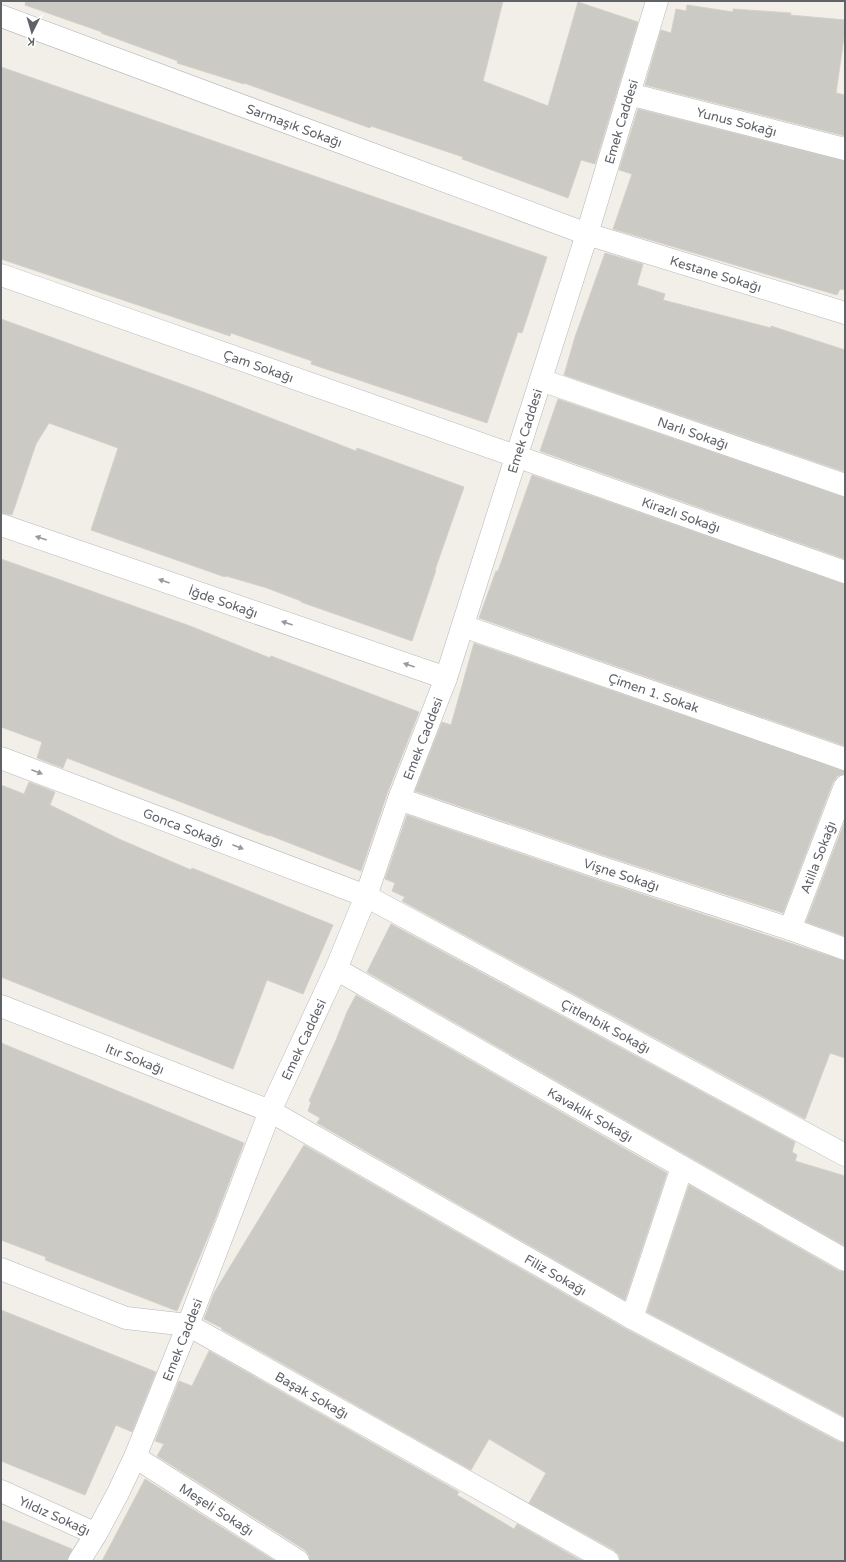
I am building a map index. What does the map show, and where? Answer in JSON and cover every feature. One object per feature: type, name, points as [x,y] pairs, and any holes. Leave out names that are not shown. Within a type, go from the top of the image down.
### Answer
[{"type":"street","name":"Emek Caddesi","points":[[135,1457],[188,1325],[270,1111],[336,969],[366,896],[399,799],[446,678],[587,234],[657,1]]},
{"type":"street","name":"Sarmaşık Sokağı","points":[[1,16],[587,234]]},
{"type":"street","name":"Yunus Sokağı","points":[[629,94],[845,149]]},
{"type":"street","name":"Kestane Sokağı","points":[[587,234],[845,313]]},
{"type":"street","name":"Çam Sokağı","points":[[1,275],[517,456]]},
{"type":"street","name":"Narlı Sokağı","points":[[541,380],[845,485]]},
{"type":"street","name":"Kirazlı Sokağı","points":[[517,456],[845,572]]},
{"type":"street","name":"İğde Sokağı","points":[[1,525],[446,678]]},
{"type":"street","name":"Çimen 1. Sokak","points":[[463,626],[845,759]]},
{"type":"street","name":"Gonca Sokağı","points":[[1,758],[366,896]]},
{"type":"street","name":"Atilla Sokağı","points":[[790,929],[845,786]]},
{"type":"street","name":"Vişne Sokağı","points":[[399,799],[593,865],[790,929],[845,949]]},
{"type":"street","name":"Çitlenbik Sokağı","points":[[366,896],[845,1155]]},
{"type":"street","name":"Kavaklık Sokağı","points":[[336,969],[845,1260]]},
{"type":"street","name":"Itır Sokağı","points":[[1,1006],[270,1111]]},
{"type":"street","name":"Filiz Sokağı","points":[[270,1111],[632,1318],[845,1431]]},
{"type":"street","points":[[632,1318],[682,1167]]},
{"type":"street","name":"Başak Sokağı","points":[[1,1268],[126,1318],[188,1325],[608,1561]]},
{"type":"street","name":"Yıldız Sokağı","points":[[1,1491],[96,1534],[135,1457]]},
{"type":"street","name":"Meşeli Sokağı","points":[[135,1457],[298,1561]]},
{"type":"street","points":[[79,1561],[96,1534]]},
{"type":"building","points":[[26,1],[503,1],[483,81],[548,106],[578,2],[638,22],[595,164],[581,160],[568,198],[462,159],[463,157],[371,126],[370,128],[244,83],[177,63],[178,61],[25,5]]},
{"type":"building","points":[[687,5],[733,12],[733,9],[791,13],[790,15],[845,20],[845,30],[836,93],[845,95],[845,136],[645,85],[661,30],[671,33],[676,9],[686,11]]},
{"type":"building","points":[[1,67],[547,257],[522,333],[518,332],[487,423],[311,364],[312,361],[231,333],[230,336],[1,259]]},
{"type":"building","points":[[638,109],[845,161],[845,290],[840,289],[837,295],[613,229],[632,174],[619,170]]},
{"type":"building","points":[[605,253],[643,264],[637,285],[665,294],[663,300],[771,328],[771,326],[845,350],[845,472],[564,375],[575,337]]},
{"type":"building","points":[[1,319],[206,393],[356,451],[357,448],[464,487],[412,641],[301,602],[267,588],[226,576],[225,577],[91,530],[118,448],[49,423],[36,444],[12,515],[1,513]]},
{"type":"building","points":[[558,399],[845,497],[845,559],[540,451]]},
{"type":"building","points":[[532,475],[845,584],[845,746],[479,618],[496,571],[498,571]]},
{"type":"building","points":[[1,559],[190,626],[270,658],[271,656],[419,712],[387,794],[361,871],[67,758],[63,768],[37,758],[42,742],[1,727]]},
{"type":"building","points":[[474,643],[845,771],[845,774],[837,776],[833,782],[783,913],[597,853],[415,791],[442,722],[451,725]]},
{"type":"building","points":[[29,782],[55,792],[50,805],[119,839],[191,870],[192,868],[333,925],[303,994],[267,980],[233,1069],[1,977],[1,785],[24,794]]},
{"type":"building","points":[[407,815],[589,877],[845,961],[845,1058],[830,1053],[805,1119],[402,901],[405,897],[392,891],[395,883],[385,879]]},
{"type":"building","points":[[845,821],[845,936],[806,922]]},
{"type":"building","points":[[391,924],[795,1142],[792,1152],[797,1155],[795,1161],[845,1176],[845,1246],[367,972]]},
{"type":"building","points":[[356,995],[667,1173],[625,1300],[317,1123],[320,1118],[308,1111],[311,1102],[309,1101],[347,1012]]},
{"type":"building","points":[[1,1043],[244,1143],[212,1227],[177,1311],[45,1260],[46,1257],[1,1240]]},
{"type":"building","points":[[304,1145],[626,1329],[839,1442],[845,1443],[845,1561],[620,1561],[619,1555],[614,1550],[529,1503],[546,1473],[489,1439],[471,1470],[204,1319],[214,1293]]},
{"type":"building","points":[[689,1185],[839,1271],[845,1272],[845,1417],[647,1312]]},
{"type":"building","points":[[1,1310],[156,1372],[132,1432],[116,1425],[85,1495],[1,1461]]},
{"type":"building","points":[[209,1351],[459,1492],[457,1495],[514,1529],[517,1524],[582,1561],[310,1561],[309,1555],[305,1550],[157,1456],[164,1444],[155,1441],[179,1381],[192,1386]]},
{"type":"building","points":[[145,1479],[275,1561],[102,1561]]},
{"type":"building","points":[[1,1520],[72,1549],[67,1561],[1,1561]]}]
